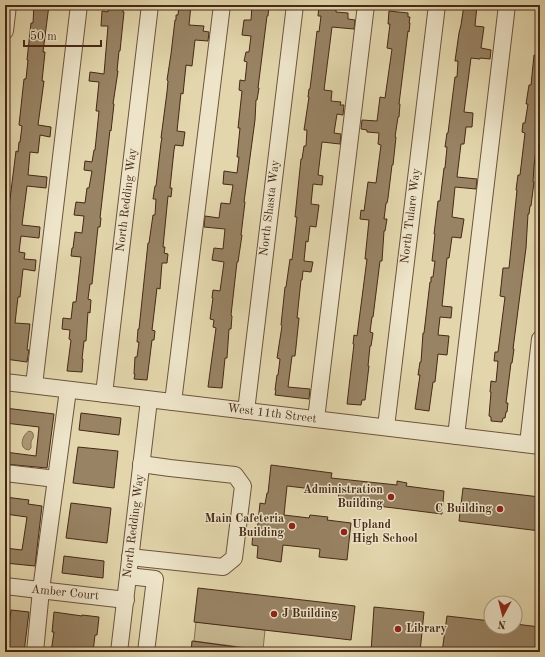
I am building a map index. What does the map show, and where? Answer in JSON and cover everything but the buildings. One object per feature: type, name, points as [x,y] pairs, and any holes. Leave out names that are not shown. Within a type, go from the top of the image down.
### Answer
[{"type":"street","points":[[5,31],[8,5]]},
{"type":"street","points":[[34,385],[79,5]]},
{"type":"street","name":"North Redding Way","points":[[104,394],[150,5]]},
{"type":"street","points":[[173,402],[222,5]]},
{"type":"street","name":"North Shasta Way","points":[[246,411],[295,5]]},
{"type":"street","points":[[316,419],[366,5]]},
{"type":"street","name":"North Tulare Way","points":[[386,427],[437,5]]},
{"type":"street","points":[[456,436],[507,5]]},
{"type":"street","points":[[534,445],[540,339]]},
{"type":"street","name":"West 11th Street","points":[[5,382],[534,445]]},
{"type":"street","points":[[35,652],[41,590],[68,390]]},
{"type":"street","name":"North Redding Way","points":[[119,652],[149,400]]},
{"type":"street","points":[[130,557],[223,567],[234,558],[243,486],[235,475],[141,464]]},
{"type":"street","points":[[5,473],[56,479]]},
{"type":"street","points":[[128,576],[155,579],[146,652]]},
{"type":"street","name":"Amber Court","points":[[5,586],[126,600]]},
{"type":"shaded area","points":[[29,431],[32,432],[34,436],[31,441],[31,448],[29,450],[23,447],[22,442],[24,436]]},
{"type":"shaded area","points":[[196,622],[265,630],[263,650],[194,641]]},
{"type":"place","name":"Administration Building","points":[[391,497]]},
{"type":"place","name":"C Building","points":[[500,509]]},
{"type":"place","name":"Main Cafeteria Building","points":[[292,526]]},
{"type":"place","name":"Upland High School","points":[[344,532]]},
{"type":"place","name":"J Building","points":[[274,614]]},
{"type":"place","name":"Library","points":[[398,629]]}]
